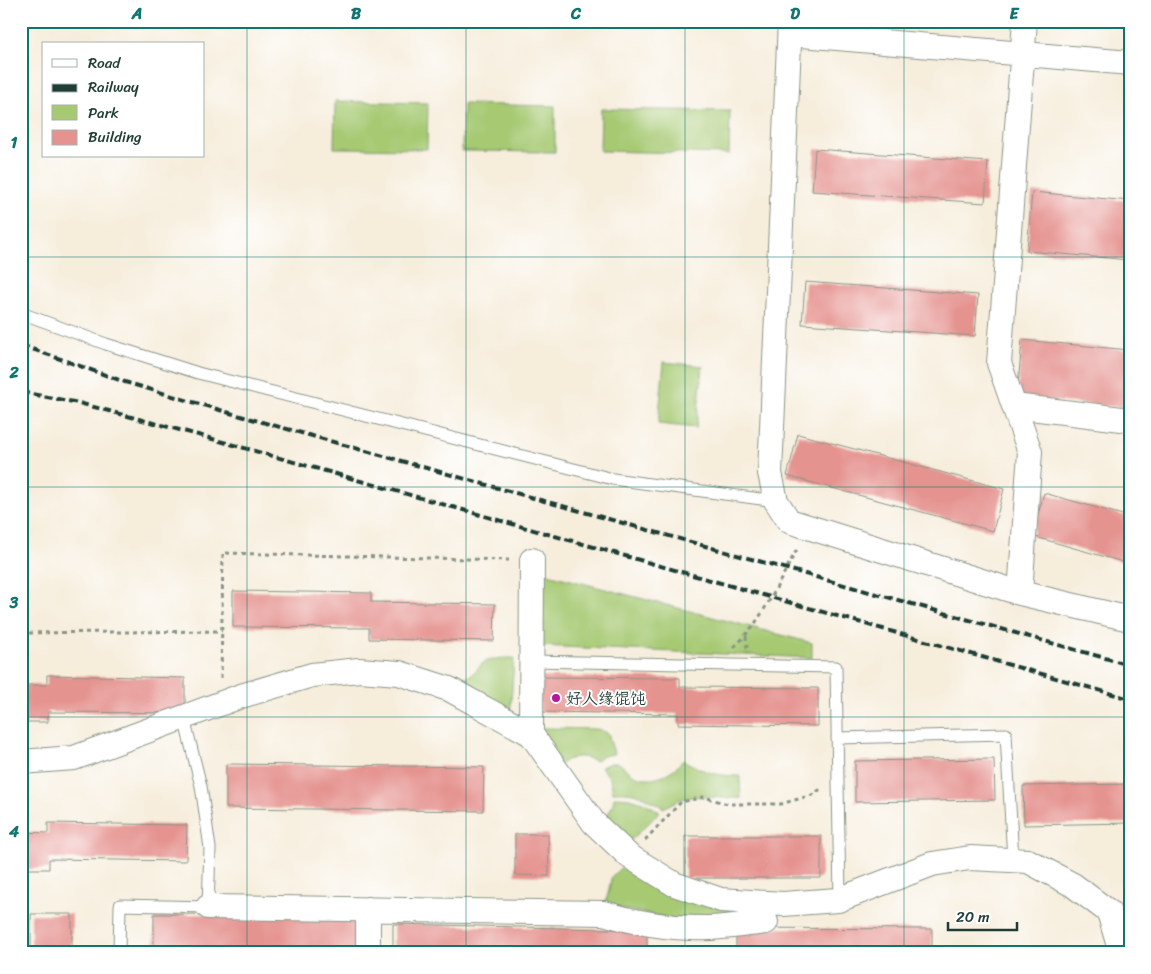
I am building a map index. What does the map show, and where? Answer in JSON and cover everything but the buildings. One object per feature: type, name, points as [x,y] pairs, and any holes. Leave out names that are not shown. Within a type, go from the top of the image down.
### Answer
[{"type":"street","points":[[1020,593],[1030,452],[999,363],[1026,21]]},
{"type":"street","points":[[1130,63],[1023,54],[790,28],[770,473],[776,501],[789,521],[1020,593],[1130,619]]},
{"type":"street","points":[[1014,406],[1130,420]]},
{"type":"street","points":[[531,734],[532,560]]},
{"type":"street","points":[[21,762],[74,758],[220,704],[312,675],[359,670],[399,673],[450,689],[531,734],[594,823],[629,856],[674,884],[721,900],[783,904],[840,899],[932,864],[970,858],[1028,861],[1073,885],[1109,912],[1122,953]]},
{"type":"street","points":[[208,907],[604,913],[630,921],[691,928],[712,928],[766,922]]},
{"type":"street","points":[[368,909],[368,953]]},
{"type":"lane","points":[[21,314],[106,344],[198,373],[613,479],[776,501]]},
{"type":"lane","points":[[532,661],[836,667],[840,899]]},
{"type":"lane","points":[[119,953],[120,905],[208,907],[210,848],[201,786],[184,718]]},
{"type":"lane","points":[[837,738],[1006,734],[1013,860]]},
{"type":"path","points":[[715,664],[746,636],[765,608],[810,528]]},
{"type":"path","points":[[220,704],[223,553],[532,560]]},
{"type":"path","points":[[21,633],[222,631]]},
{"type":"path","points":[[629,856],[681,802],[704,797],[728,804],[781,804],[812,795],[838,779]]},
{"type":"green space","points":[[335,101],[428,103],[427,149],[334,148]]},
{"type":"green space","points":[[463,104],[555,106],[555,152],[462,151]]},
{"type":"green space","points":[[601,109],[730,111],[729,154],[600,151]]},
{"type":"green space","points":[[664,362],[703,366],[696,428],[658,424]]},
{"type":"green space","points":[[540,572],[812,643],[812,658],[539,646]]},
{"type":"green space","points":[[514,658],[510,718],[405,668],[429,667],[444,677],[461,679],[472,674],[487,661]]},
{"type":"green space","points":[[547,728],[598,729],[609,734],[614,754],[602,756],[596,761],[577,757],[559,765],[539,730]]},
{"type":"green space","points":[[683,760],[697,768],[710,772],[740,776],[741,798],[692,797],[674,802],[664,808],[634,793],[613,792],[610,778],[601,767],[610,763],[619,763],[634,775],[647,778],[668,773]]},
{"type":"green space","points":[[614,797],[638,800],[660,812],[629,842],[600,822],[610,811]]},
{"type":"green space","points":[[624,865],[734,911],[734,919],[680,920],[605,906],[612,876]]},
{"type":"railway","points":[[21,345],[125,382],[230,413],[1130,665]]},
{"type":"railway","points":[[21,392],[79,403],[202,436],[1130,699]]},
{"type":"place","name":"好人缘馄饨","points":[[556,698]]}]
